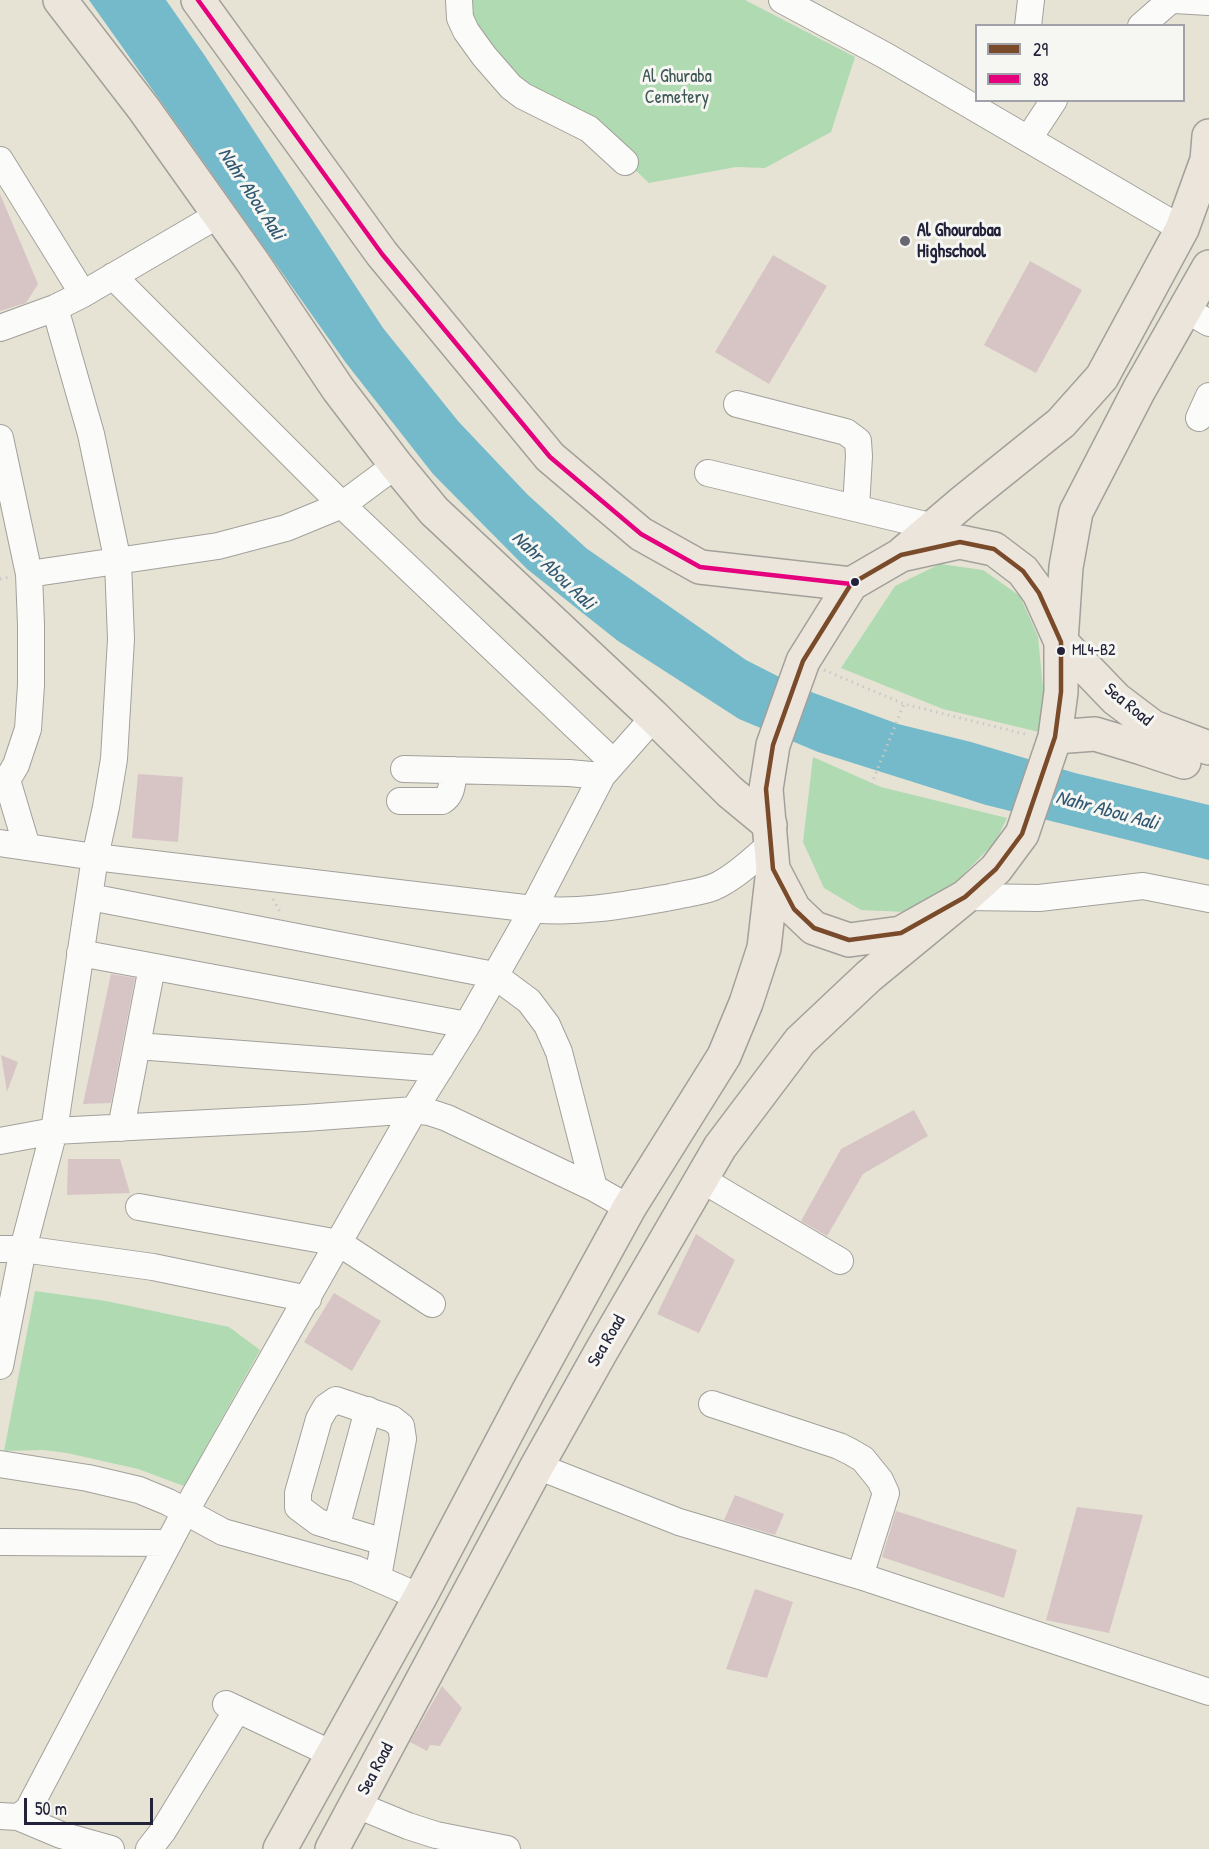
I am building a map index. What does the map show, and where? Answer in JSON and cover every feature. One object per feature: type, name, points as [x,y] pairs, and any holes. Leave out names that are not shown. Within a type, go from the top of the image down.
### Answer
[{"type":"main road","points":[[60,0],[144,109],[252,261],[338,389],[396,465],[435,511],[654,717],[730,792],[771,846],[794,909],[814,928],[849,940],[901,933],[965,897],[996,869],[1022,834],[1040,736],[1061,692],[1061,642],[1066,567],[1076,512],[1140,390],[1197,316],[1209,267]]},
{"type":"main road","points":[[198,0],[382,254],[550,457],[641,534],[700,567],[851,584]]},
{"type":"main road","points":[[280,1849],[420,1597],[526,1394],[629,1208],[724,1056],[746,1003],[764,948],[771,846],[766,789],[773,745],[803,661],[851,584],[901,555],[1060,423],[1102,377],[1182,229],[1207,160],[1209,136]]},
{"type":"main road","points":[[901,555],[960,542],[994,549],[1023,571],[1039,593],[1061,642]]},
{"type":"main road","name":"Sea Road","points":[[1061,642],[1116,699],[1153,727],[1209,748]]},
{"type":"main road","name":"Sea Road","points":[[1040,736],[1095,734],[1209,771]]},
{"type":"main road","name":"Sea Road","points":[[332,1849],[537,1466],[720,1147],[800,1041],[869,976],[965,897]]},
{"type":"street","points":[[459,0],[460,18],[466,31],[511,87],[523,96],[589,129],[625,162]]},
{"type":"street","points":[[782,0],[886,56],[1182,229]]},
{"type":"street","points":[[1029,24],[1031,0]]},
{"type":"street","points":[[1143,24],[1172,0],[1209,3]]},
{"type":"street","points":[[1029,138],[1053,102]]},
{"type":"street","points":[[0,160],[83,294]]},
{"type":"street","points":[[0,328],[54,308],[83,294],[218,215]]},
{"type":"street","points":[[113,276],[607,769]]},
{"type":"street","points":[[0,1366],[12,1249],[54,1131],[95,856],[114,759],[121,639],[118,562],[91,434],[54,308]]},
{"type":"street","points":[[737,404],[846,432],[858,441],[856,508]]},
{"type":"street","points":[[0,438],[29,574],[31,685],[28,729],[16,765],[7,780],[27,847]]},
{"type":"street","points":[[29,574],[218,546],[286,528],[342,505],[396,465]]},
{"type":"street","points":[[708,473],[934,527]]},
{"type":"street","points":[[9,1816],[28,1810],[185,1512],[414,1110],[467,1025],[533,909],[607,769],[654,717]]},
{"type":"street","points":[[404,769],[569,773],[607,769]]},
{"type":"street","points":[[400,801],[442,801],[451,791],[454,770]]},
{"type":"street","points":[[0,843],[533,909],[572,911],[633,904],[702,891],[719,885],[771,846]]},
{"type":"street","points":[[965,897],[1039,898],[1143,886],[1209,899]]},
{"type":"street","points":[[90,897],[494,975],[530,1001],[547,1025],[559,1052],[594,1188]]},
{"type":"street","points":[[80,953],[467,1025]]},
{"type":"street","points":[[121,1128],[152,967]]},
{"type":"street","points":[[137,1046],[440,1069]]},
{"type":"street","points":[[0,1141],[54,1131],[414,1110],[438,1114],[594,1188],[629,1208]]},
{"type":"street","points":[[701,1179],[840,1261]]},
{"type":"street","points":[[139,1207],[339,1243],[432,1304]]},
{"type":"street","points":[[12,1249],[153,1267],[308,1299]]},
{"type":"street","points":[[378,1577],[403,1439],[401,1426],[392,1419],[336,1400],[326,1407],[319,1419],[298,1493],[298,1507],[318,1522],[384,1542]]},
{"type":"street","points":[[712,1404],[839,1446],[863,1459],[880,1480],[886,1493],[860,1576]]},
{"type":"street","points":[[336,1528],[368,1410]]},
{"type":"street","points":[[0,1464],[122,1485],[153,1495],[223,1532],[335,1562],[378,1577],[420,1597]]},
{"type":"street","points":[[537,1466],[679,1522],[860,1576],[1209,1692]]},
{"type":"street","points":[[0,1542],[168,1543]]},
{"type":"street","points":[[149,1849],[163,1831],[232,1707],[332,1754]]},
{"type":"street","points":[[357,1805],[436,1835],[507,1849]]},
{"type":"street","points":[[9,1816],[61,1835],[111,1849]]},
{"type":"path","points":[[803,661],[904,704],[1040,736]]},
{"type":"path","points":[[869,790],[904,704]]},
{"type":"path","points":[[262,876],[279,910],[304,938]]},
{"type":"green space","name":"Al Ghuraba Cemetery","points":[[455,0],[745,0],[855,57],[831,132],[765,168],[736,167],[649,183],[557,97],[522,99],[479,70],[459,40]]},
{"type":"green space","points":[[940,564],[983,570],[1020,596],[1038,637],[1045,708],[1039,732],[943,709],[841,668],[895,586]]},
{"type":"green space","points":[[813,757],[881,787],[1007,818],[996,841],[946,892],[906,912],[861,910],[824,888],[803,842]]},
{"type":"green space","points":[[35,1291],[106,1301],[229,1327],[260,1350],[184,1486],[138,1469],[67,1453],[43,1450],[4,1451]]},
{"type":"water","name":"Nahr Abou Aali","points":[[89,0],[166,0],[383,328],[458,421],[527,494],[586,548],[746,660],[803,689],[898,724],[971,742],[1075,773],[1209,805],[1209,860],[986,805],[818,752],[739,719],[618,641],[527,569],[433,474],[346,363]]},
{"type":"building","points":[[0,194],[38,284],[26,303],[0,311]]},
{"type":"building","points":[[773,255],[827,286],[769,384],[715,352]]},
{"type":"building","points":[[1030,261],[1082,290],[1036,373],[984,345]]},
{"type":"building","points":[[138,774],[183,777],[178,842],[132,838]]},
{"type":"building","points":[[111,974],[135,978],[111,1103],[83,1104]]},
{"type":"building","points":[[1,1055],[18,1062],[7,1092]]},
{"type":"building","points":[[914,1110],[928,1136],[863,1174],[827,1236],[801,1221],[841,1149]]},
{"type":"building","points":[[68,1159],[120,1159],[130,1193],[67,1195]]},
{"type":"building","points":[[696,1234],[735,1260],[699,1333],[657,1314]]},
{"type":"building","points":[[334,1293],[381,1321],[352,1371],[304,1342]]},
{"type":"building","points":[[735,1495],[784,1514],[775,1535],[724,1520]]},
{"type":"building","points":[[1077,1507],[1143,1515],[1109,1633],[1046,1620]]},
{"type":"building","points":[[896,1511],[1017,1550],[1004,1598],[882,1557]]},
{"type":"building","points":[[755,1589],[793,1602],[767,1678],[726,1669]]},
{"type":"building","points":[[442,1686],[462,1708],[440,1746],[430,1745],[427,1751],[410,1742]]},
{"type":"transit line","name":"88","points":[[198,0],[382,254],[550,457],[641,534],[700,567],[851,584]]},
{"type":"transit line","name":"29","points":[[960,542],[994,549],[1023,571],[1039,593],[1061,642],[1061,692],[1055,737],[1022,834],[996,869],[965,897],[901,933],[849,940],[814,928],[794,909],[773,869],[766,789],[773,745],[803,661],[851,584],[901,555],[960,542]]},
{"type":"place","name":"Al Ghourabaa Highschool","points":[[905,241]]},
{"type":"place","name":"ML4-B2","points":[[1061,651]]}]
